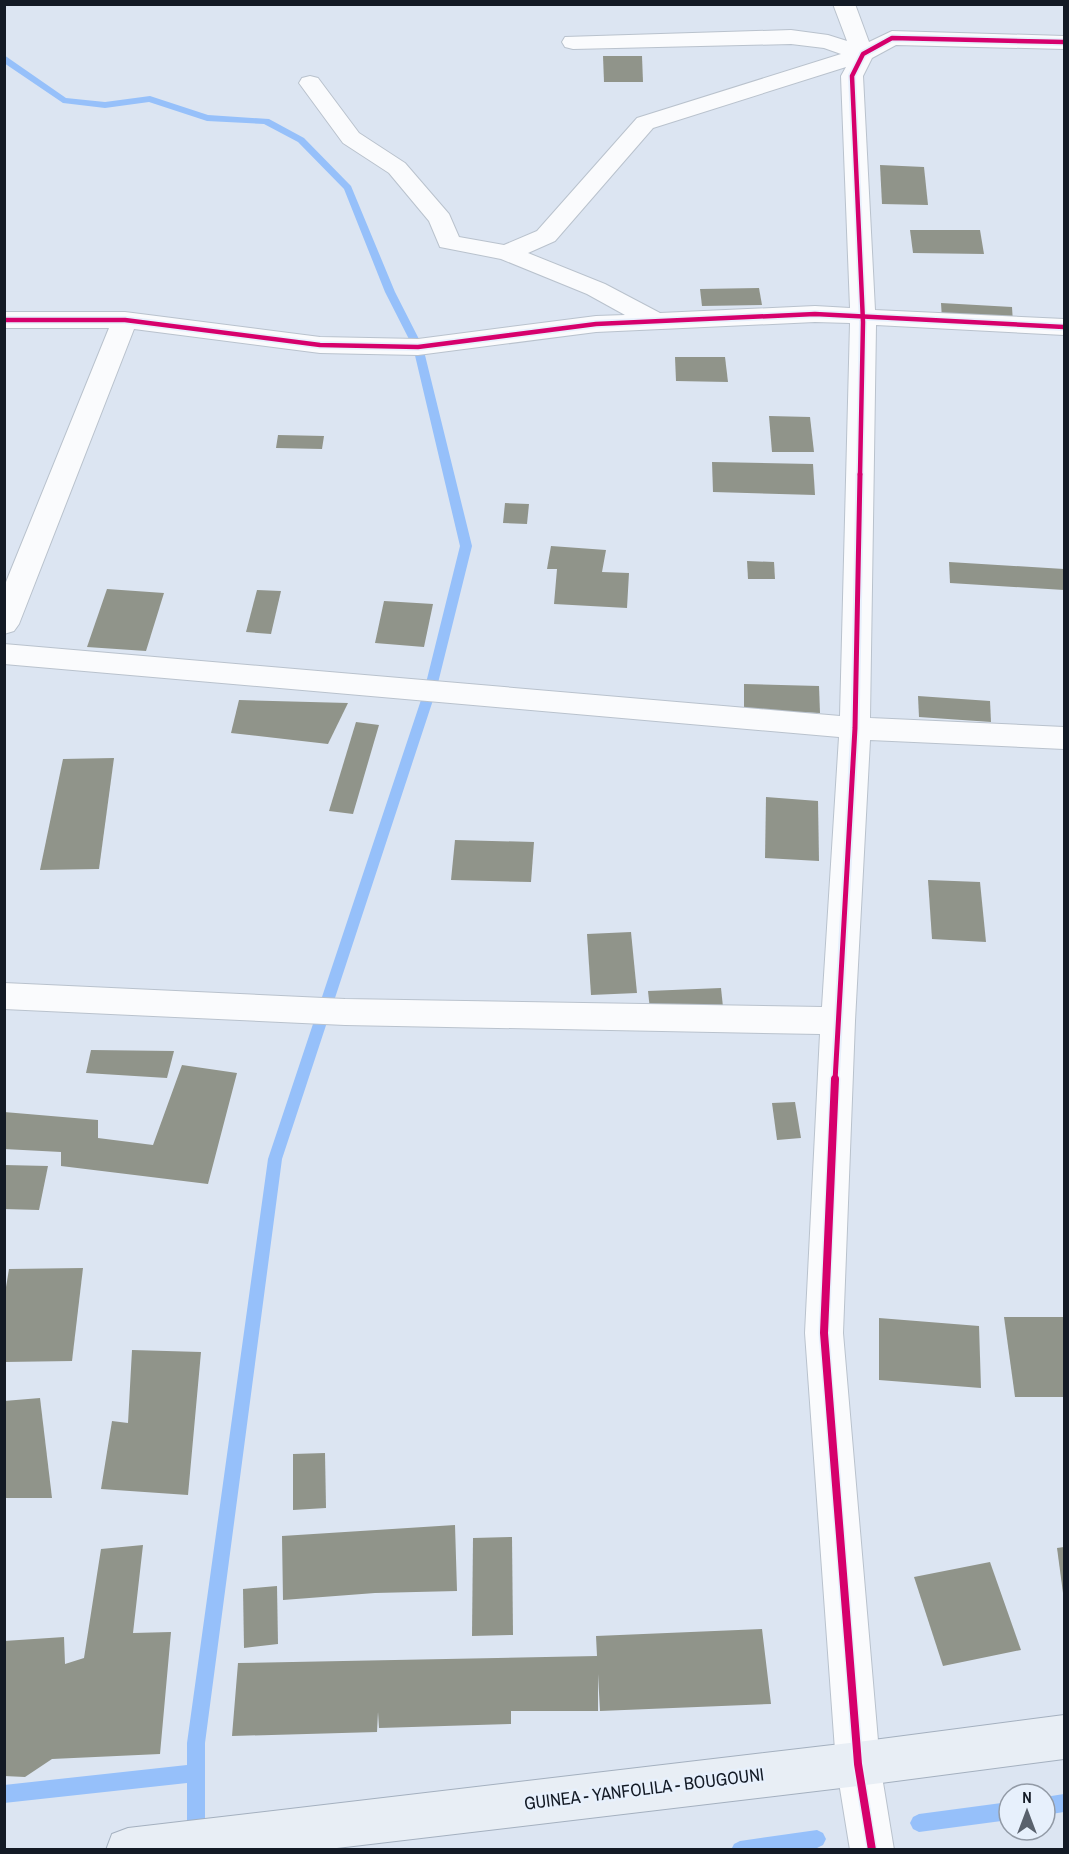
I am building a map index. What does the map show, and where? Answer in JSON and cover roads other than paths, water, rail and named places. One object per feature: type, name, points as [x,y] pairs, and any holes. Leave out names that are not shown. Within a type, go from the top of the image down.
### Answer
[{"type":"main road","name":"GUINEA - YANFOLILA - BOUGOUNI","points":[[128,1850],[858,1764],[1065,1737]]},
{"type":"street","points":[[844,4],[863,54],[852,76],[862,316],[855,728],[838,1021],[824,1333],[858,1764],[872,1850]]},
{"type":"street","points":[[573,42],[791,37],[828,42],[863,54]]},
{"type":"street","points":[[507,253],[546,236],[645,123],[863,54],[892,38],[1065,42]]},
{"type":"street","points":[[310,83],[351,138],[397,168],[440,219],[449,242],[507,253],[596,289],[655,321]]},
{"type":"street","points":[[4,320],[125,320],[320,345],[418,347],[596,324],[815,314],[1065,327]]},
{"type":"street","points":[[4,624],[125,320]]},
{"type":"street","points":[[4,654],[855,728],[1065,738]]},
{"type":"street","points":[[4,996],[334,1011],[838,1021]]},
{"type":"waterway","points":[[4,58],[63,100],[105,105],[150,99],[207,118],[266,121],[301,140],[348,188],[390,292],[418,347],[466,546],[430,691],[275,1159],[196,1743],[196,1773]]},
{"type":"waterway","points":[[4,1794],[196,1773]]},
{"type":"waterway","points":[[196,1773],[196,1836]]},
{"type":"waterway","points":[[1057,1804],[1064,1803]]},
{"type":"waterway","points":[[919,1823],[997,1813]]},
{"type":"waterway","points":[[740,1850],[817,1839]]}]
